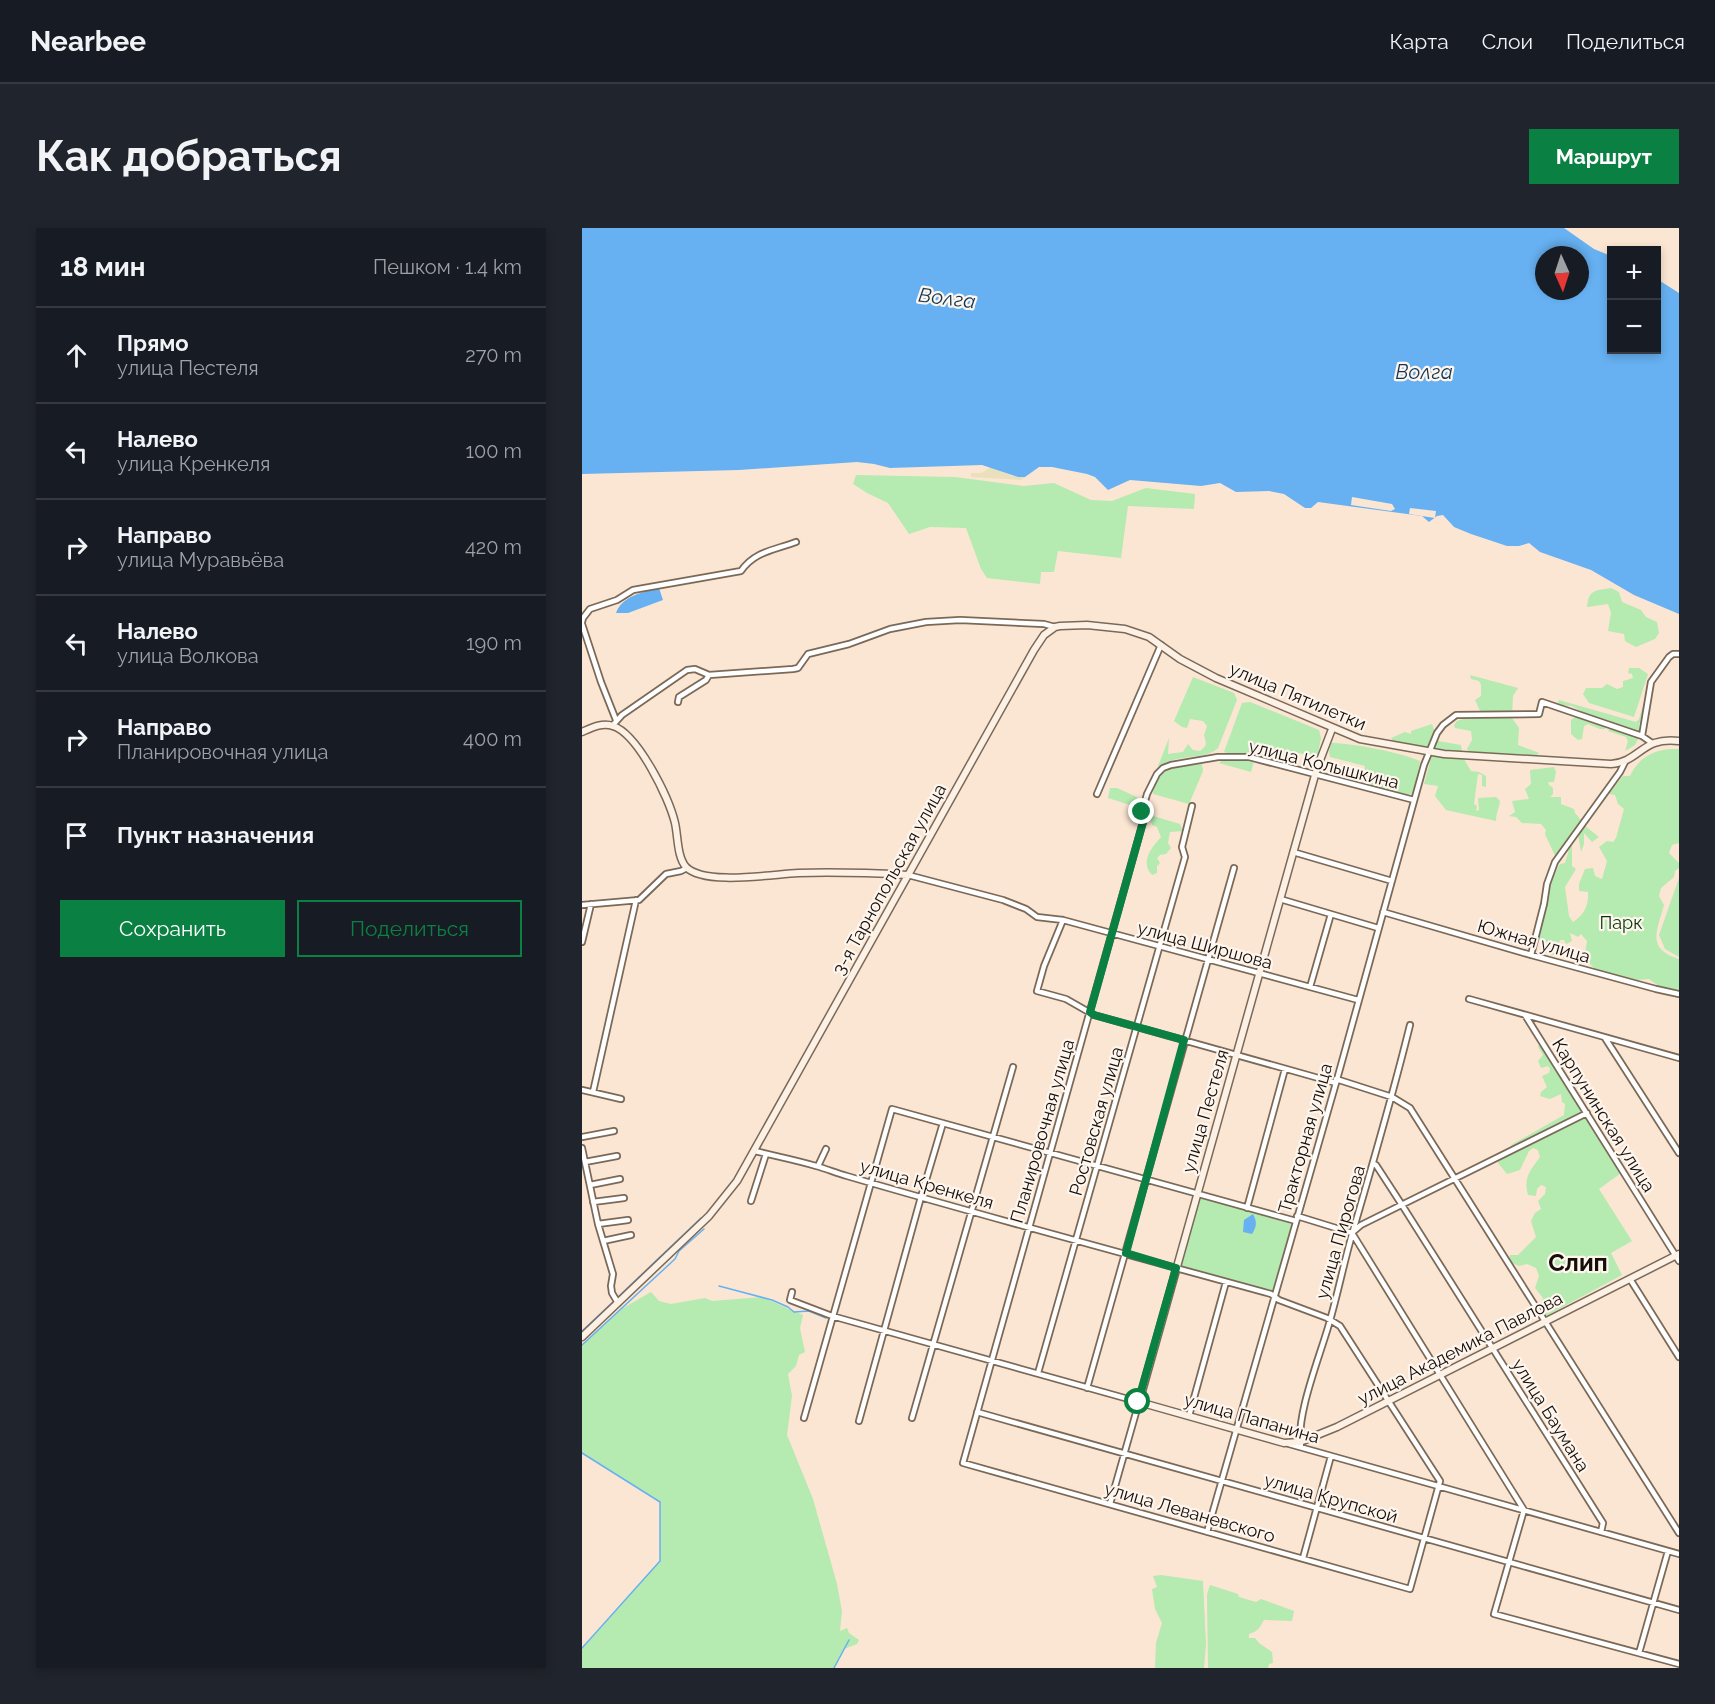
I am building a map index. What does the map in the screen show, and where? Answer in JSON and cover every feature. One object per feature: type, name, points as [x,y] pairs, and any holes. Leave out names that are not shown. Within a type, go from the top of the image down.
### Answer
[{"type":"street","points":[[796,542],[771,549],[745,564],[741,571],[633,590],[617,600],[590,609],[582,623],[614,723],[628,737],[664,789],[675,823],[681,856],[687,868],[707,875],[740,878],[798,873],[907,874]]},
{"type":"street","points":[[582,732],[614,723],[687,670],[695,669],[709,675],[798,668],[808,654],[849,644],[890,629],[926,622],[960,620],[1044,624],[1055,627]]},
{"type":"street","name":"улица Пятилетки","points":[[1055,627],[1071,625],[1117,627],[1143,634],[1205,673],[1332,729],[1366,741],[1430,753],[1606,764],[1624,762]]},
{"type":"street","name":"3-я Тарнопольская улица","points":[[582,1337],[719,1205],[737,1181],[907,874],[1038,644],[1044,635],[1055,627]]},
{"type":"street","points":[[1097,794],[1161,645]]},
{"type":"street","points":[[1652,743],[1642,736],[1651,682],[1669,657],[1679,654]]},
{"type":"street","points":[[678,702],[679,698],[706,680],[709,675]]},
{"type":"street","name":"Тракторная улица","points":[[1207,1532],[1425,762],[1437,733],[1456,715],[1539,714],[1542,702],[1642,736]]},
{"type":"street","name":"улица Пестеля","points":[[1110,1504],[1293,852],[1332,729]]},
{"type":"street","points":[[1531,955],[1547,884],[1555,862],[1620,772],[1624,762],[1652,743],[1668,740],[1679,741]]},
{"type":"street","name":"улица Колышкина","points":[[1157,774],[1163,768],[1172,765],[1231,757],[1249,757],[1414,801]]},
{"type":"street","name":"Планировочная улица","points":[[963,1463],[1143,822],[1142,812],[1147,794],[1157,774]]},
{"type":"street","name":"Ростовская улица","points":[[1038,1373],[1185,857],[1182,847],[1192,806]]},
{"type":"street","points":[[1293,852],[1392,881]]},
{"type":"street","points":[[593,1092],[638,900],[666,874],[687,868]]},
{"type":"street","points":[[1087,1388],[1234,868]]},
{"type":"street","name":"улица Ширшова","points":[[907,874],[1003,900],[1026,909],[1037,917],[1063,920],[1358,1000]]},
{"type":"street","points":[[1280,899],[1378,928]]},
{"type":"street","points":[[582,905],[638,900]]},
{"type":"street","points":[[582,942],[591,904]]},
{"type":"street","name":"Южная улица","points":[[1383,912],[1531,955],[1679,994]]},
{"type":"street","points":[[1310,987],[1331,914]]},
{"type":"street","points":[[1063,920],[1044,966],[1037,991],[1066,999],[1094,1015],[1392,1097],[1410,1108],[1679,1533]]},
{"type":"street","points":[[1469,999],[1679,1058]]},
{"type":"street","name":"Карпунинская улица","points":[[1525,1015],[1678,1257]]},
{"type":"street","name":"улица Пирогова","points":[[1301,1444],[1305,1402],[1330,1321],[1352,1233],[1374,1164],[1410,1025]]},
{"type":"street","points":[[1605,1038],[1679,1153]]},
{"type":"street","points":[[912,1418],[1013,1067]]},
{"type":"street","points":[[1247,1208],[1285,1069]]},
{"type":"street","points":[[582,1090],[621,1099]]},
{"type":"street","points":[[804,1418],[892,1109],[1247,1208],[1352,1233],[1524,1510],[1494,1614],[1679,1664]]},
{"type":"street","points":[[1352,1233],[1361,1225],[1587,1113]]},
{"type":"street","points":[[859,1421],[943,1123]]},
{"type":"street","points":[[582,1137],[614,1131]]},
{"type":"street","points":[[582,1148],[598,1224],[613,1274],[612,1293],[618,1303]]},
{"type":"street","points":[[818,1166],[826,1149]]},
{"type":"street","name":"улица Кренкеля","points":[[755,1151],[818,1166],[871,1183],[1226,1282],[1275,1297],[1327,1318],[1340,1326],[1350,1340],[1440,1481],[1439,1486]]},
{"type":"street","points":[[751,1201],[766,1154]]},
{"type":"street","points":[[585,1162],[617,1156]]},
{"type":"street","name":"улица Баумана","points":[[1374,1164],[1604,1523],[1601,1532]]},
{"type":"street","points":[[590,1185],[620,1179]]},
{"type":"street","points":[[593,1202],[624,1197]]},
{"type":"street","points":[[598,1224],[628,1220]]},
{"type":"street","points":[[603,1241],[631,1235]]},
{"type":"street","name":"улица Академика Павлова","points":[[1284,1443],[1301,1444],[1335,1430],[1493,1348],[1678,1257]]},
{"type":"street","points":[[1630,1279],[1679,1357]]},
{"type":"street","points":[[1189,1416],[1226,1282]]},
{"type":"street","name":"улица Папанина","points":[[792,1292],[790,1300],[832,1316],[1284,1443]]},
{"type":"street","name":"улица Крупской","points":[[976,1412],[1679,1610]]},
{"type":"street","name":"улица Папанина","points":[[1301,1444],[1331,1456],[1679,1554]]},
{"type":"street","points":[[1303,1558],[1331,1456]]},
{"type":"street","name":"улица Леваневского","points":[[963,1463],[1410,1588],[1425,1538]]},
{"type":"street","points":[[1425,1538],[1439,1486]]},
{"type":"street","points":[[1638,1653],[1668,1551]]},
{"type":"green space","points":[[856,475],[955,477],[1024,486],[1054,483],[1091,500],[1112,501],[1146,488],[1195,494],[1194,509],[1128,506],[1121,558],[1058,551],[1054,572],[1041,572],[1040,584],[987,578],[981,569],[966,528],[930,527],[909,534],[888,503],[853,484]]},
{"type":"green space","points":[[1611,588],[1619,592],[1622,602],[1641,610],[1646,617],[1657,622],[1659,633],[1655,639],[1636,647],[1625,641],[1624,634],[1608,631],[1611,613],[1608,604],[1587,607],[1591,594]]},
{"type":"green space","points":[[1629,668],[1639,668],[1648,674],[1634,717],[1589,703],[1583,694],[1586,688],[1602,688],[1607,684],[1617,689],[1623,687],[1623,681],[1633,678],[1632,674],[1628,673]]},
{"type":"green space","points":[[1470,675],[1518,688],[1513,696],[1512,718],[1519,728],[1518,745],[1539,753],[1537,755],[1469,752],[1467,749],[1472,740],[1471,731],[1455,728],[1454,725],[1457,721],[1481,713],[1475,700],[1481,696],[1481,685],[1479,681],[1471,679]]},
{"type":"green space","points":[[1193,677],[1234,693],[1237,700],[1218,748],[1205,754],[1172,760],[1160,768],[1158,766],[1169,738],[1168,754],[1183,752],[1188,744],[1193,750],[1200,751],[1205,745],[1204,735],[1207,726],[1203,721],[1190,719],[1187,728],[1174,721]]},
{"type":"green space","points":[[1646,695],[1648,698],[1643,719],[1639,724],[1640,732],[1608,720],[1594,718],[1572,706],[1559,705],[1558,702],[1559,700],[1636,722]]},
{"type":"green space","points":[[1250,702],[1319,730],[1321,738],[1317,758],[1299,753],[1296,766],[1270,759],[1224,752],[1242,703]]},
{"type":"green space","points":[[1575,717],[1606,725],[1605,729],[1588,724],[1584,726],[1582,739],[1578,740],[1571,734],[1571,720]]},
{"type":"green space","points":[[1432,724],[1434,730],[1430,748],[1393,741],[1391,738],[1405,732],[1411,734],[1411,731]]},
{"type":"green space","points":[[1610,728],[1639,737],[1635,745],[1625,751],[1628,741],[1626,737],[1608,731]]},
{"type":"green space","points":[[1438,741],[1461,745],[1462,752],[1434,749]]},
{"type":"green space","points":[[1331,743],[1377,749],[1420,761],[1415,789],[1412,794],[1402,796],[1364,784],[1365,766],[1330,757]]},
{"type":"green space","name":"Парк","points":[[1669,749],[1679,749],[1679,843],[1672,845],[1669,853],[1679,863],[1679,868],[1675,871],[1674,877],[1661,888],[1659,896],[1664,905],[1656,938],[1662,950],[1679,959],[1679,990],[1660,987],[1649,979],[1637,980],[1596,970],[1584,958],[1587,941],[1581,934],[1578,937],[1570,933],[1572,941],[1566,944],[1564,940],[1560,940],[1557,952],[1553,955],[1543,952],[1547,942],[1538,940],[1549,884],[1560,864],[1565,863],[1570,846],[1572,846],[1572,866],[1576,869],[1565,887],[1569,916],[1573,922],[1583,913],[1588,901],[1588,892],[1579,891],[1579,884],[1585,869],[1593,868],[1595,876],[1602,879],[1607,861],[1599,847],[1607,841],[1613,842],[1616,838],[1624,809],[1618,804],[1615,795],[1609,794],[1623,776],[1630,776],[1646,757]]},
{"type":"green space","points":[[1432,755],[1464,759],[1471,771],[1486,776],[1486,787],[1482,786],[1482,775],[1478,774],[1474,804],[1477,806],[1476,811],[1479,810],[1478,798],[1496,797],[1500,801],[1496,821],[1446,810],[1435,796],[1438,786],[1424,784]]},
{"type":"green space","points":[[1223,760],[1254,761],[1251,772],[1219,763]]},
{"type":"green space","points":[[1202,764],[1203,771],[1189,804],[1153,794],[1158,778],[1163,773],[1177,767]]},
{"type":"green space","points":[[1554,767],[1556,772],[1554,782],[1548,784],[1553,788],[1553,794],[1550,797],[1561,797],[1561,804],[1574,809],[1581,820],[1556,858],[1545,834],[1546,830],[1541,824],[1522,823],[1516,817],[1509,816],[1515,812],[1512,801],[1529,799],[1525,789],[1531,784],[1530,770]]},
{"type":"green space","points":[[1110,788],[1117,788],[1137,797],[1136,807],[1108,798]]},
{"type":"green space","points":[[1150,817],[1180,824],[1183,831],[1170,832],[1168,843],[1171,848],[1166,854],[1157,858],[1160,863],[1157,866],[1157,873],[1152,875],[1147,865],[1148,855],[1161,837],[1157,827],[1152,825]]},
{"type":"green space","points":[[1584,825],[1599,837],[1592,842],[1584,833],[1581,852],[1578,834]]},
{"type":"green space","points":[[1679,878],[1679,957],[1665,949],[1659,935]]},
{"type":"green space","points":[[1540,1041],[1621,1173],[1599,1189],[1632,1241],[1611,1253],[1622,1275],[1544,1317],[1538,1307],[1543,1298],[1535,1288],[1539,1276],[1536,1268],[1527,1264],[1519,1266],[1509,1259],[1510,1255],[1518,1255],[1536,1237],[1531,1221],[1535,1213],[1541,1209],[1538,1201],[1545,1194],[1546,1187],[1541,1185],[1537,1189],[1536,1196],[1528,1195],[1526,1184],[1530,1171],[1540,1157],[1538,1150],[1533,1148],[1529,1151],[1520,1170],[1507,1174],[1498,1163],[1500,1157],[1512,1151],[1511,1145],[1564,1115],[1565,1104],[1562,1102],[1561,1094],[1550,1099],[1540,1096],[1547,1087],[1542,1076],[1549,1073],[1550,1069],[1548,1066],[1541,1068],[1538,1061],[1543,1055],[1538,1047]]},
{"type":"green space","points":[[1199,1198],[1291,1222],[1293,1225],[1273,1290],[1180,1265]]},
{"type":"green space","points":[[651,1292],[659,1301],[671,1304],[705,1298],[712,1301],[762,1297],[803,1315],[800,1328],[805,1352],[799,1355],[796,1366],[788,1374],[792,1396],[787,1435],[813,1499],[837,1584],[842,1611],[840,1631],[847,1628],[849,1633],[859,1640],[857,1644],[844,1649],[834,1668],[582,1668],[582,1648],[660,1561],[660,1502],[582,1453],[582,1345],[618,1311]]},
{"type":"green space","points":[[1153,1576],[1203,1581],[1206,1644],[1204,1668],[1155,1668],[1156,1643],[1162,1623],[1155,1609],[1152,1589],[1157,1587]]},
{"type":"green space","points":[[1210,1585],[1238,1594],[1239,1597],[1256,1602],[1261,1599],[1294,1611],[1292,1621],[1264,1620],[1257,1630],[1249,1634],[1249,1638],[1255,1638],[1272,1652],[1273,1663],[1269,1664],[1268,1668],[1208,1668],[1207,1594]]},
{"type":"sand","points":[[991,467],[1012,476],[1025,477],[1021,480],[971,477],[971,473],[981,473]]},
{"type":"water","name":"Волга","points":[[582,228],[1564,228],[1594,249],[1607,254],[1607,354],[1661,354],[1661,282],[1679,293],[1679,614],[1634,595],[1591,570],[1540,552],[1529,543],[1507,546],[1454,527],[1443,515],[1429,522],[1422,516],[1318,502],[1311,508],[1305,508],[1284,494],[1269,491],[1236,492],[1220,483],[1201,486],[1130,480],[1108,490],[1095,477],[1052,467],[1039,467],[1025,477],[1018,477],[982,465],[890,468],[857,462],[739,470],[582,474]]},
{"type":"water","points":[[659,588],[663,600],[628,613],[616,613],[623,602],[628,599]]},
{"type":"water","points":[[1253,1214],[1256,1224],[1254,1231],[1252,1234],[1243,1232],[1244,1220]]},
{"type":"pier","points":[[1352,497],[1392,504],[1395,509],[1391,511],[1351,505]]},
{"type":"pier","points":[[1410,508],[1436,511],[1435,518],[1409,514]]},
{"type":"waterway","points":[[618,1297],[701,1218]]},
{"type":"waterway","points":[[582,1345],[704,1229]]},
{"type":"waterway","points":[[719,1286],[772,1300],[794,1312],[809,1311],[826,1318]]},
{"type":"waterway","points":[[582,1331],[614,1301]]},
{"type":"waterway","points":[[582,1453],[660,1502],[660,1561],[582,1648]]},
{"type":"waterway","points":[[834,1668],[849,1640]]},
{"type":"district","name":"Слип","points":[[1578,1262]]},
{"type":"route","points":[[1138,1402],[1176,1268],[1126,1253],[1184,1040],[1090,1012],[1143,822],[1142,812]]}]
